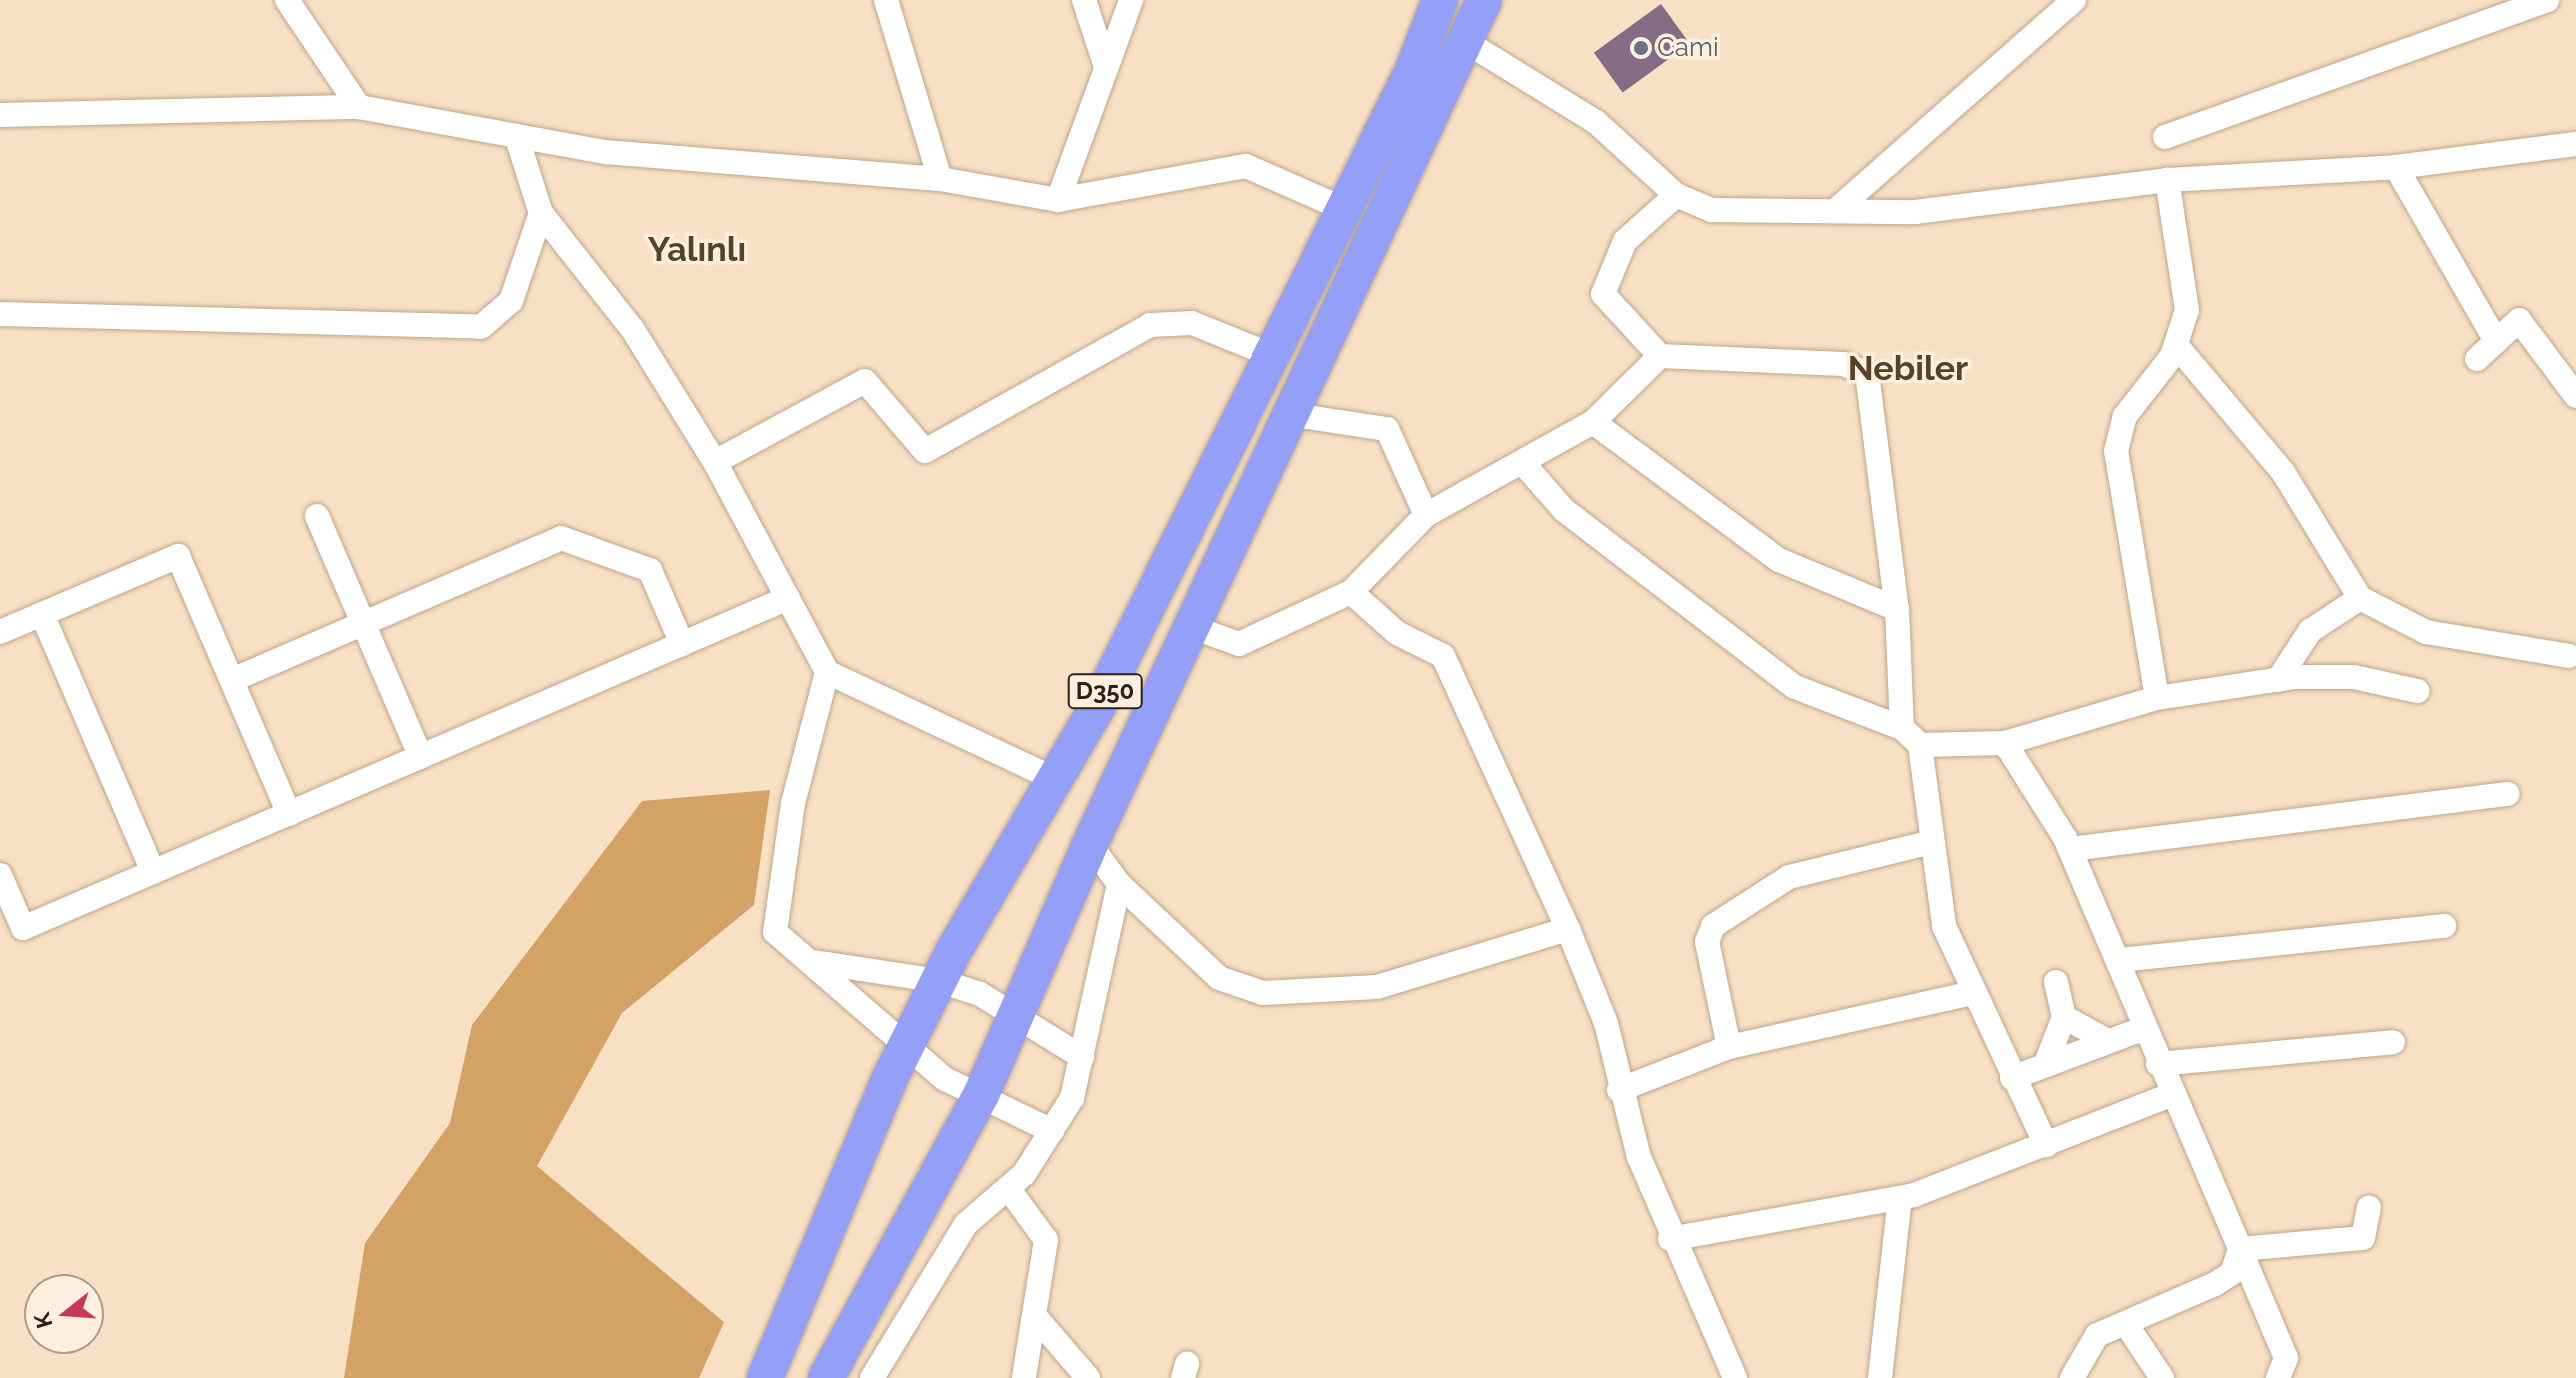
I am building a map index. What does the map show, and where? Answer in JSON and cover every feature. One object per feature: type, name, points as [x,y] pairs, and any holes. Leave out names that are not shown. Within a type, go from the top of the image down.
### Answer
[{"type":"highway","name":"D350","points":[[765,1378],[940,981],[1056,780],[1344,209],[1440,0]]},
{"type":"highway","name":"D350","points":[[826,1378],[981,1095],[1090,844],[1468,43],[1484,0]]},
{"type":"street","points":[[287,0],[359,107]]},
{"type":"street","points":[[886,0],[940,179]]},
{"type":"street","points":[[1084,0],[1106,67]]},
{"type":"street","points":[[1058,200],[1131,0]]},
{"type":"street","points":[[1837,209],[2074,0]]},
{"type":"street","points":[[2165,137],[2547,0]]},
{"type":"street","points":[[1468,43],[1596,122],[1676,195],[1712,210],[1915,212],[2167,180],[2396,167],[2576,144]]},
{"type":"street","points":[[0,115],[359,107],[605,152],[940,179],[1058,200],[1246,166],[1344,209]]},
{"type":"street","points":[[517,138],[541,213],[633,330],[715,462],[827,672],[1056,780]]},
{"type":"street","points":[[2396,167],[2496,341]]},
{"type":"street","points":[[2157,698],[2116,451],[2125,416],[2176,345],[2187,310],[2167,180]]},
{"type":"street","points":[[1676,195],[1625,241],[1603,294],[1660,356],[1843,364],[1867,373],[1897,609],[1902,728]]},
{"type":"street","points":[[0,314],[481,327],[511,301],[541,213]]},
{"type":"street","points":[[2477,359],[2519,320],[2576,396]]},
{"type":"street","points":[[715,462],[865,381],[925,451],[1150,325],[1192,323],[1271,355]]},
{"type":"street","points":[[2176,345],[2283,472],[2360,598],[2426,632],[2569,656]]},
{"type":"street","points":[[1192,627],[1239,644],[1351,592],[1426,515],[1593,422],[1660,356]]},
{"type":"street","points":[[1294,415],[1387,429],[1426,515]]},
{"type":"street","points":[[1593,422],[1779,560],[1897,609]]},
{"type":"street","points":[[1522,462],[1564,510],[1795,687],[1902,728],[1920,745],[1944,926],[1972,993],[2046,1145]]},
{"type":"street","points":[[317,516],[421,757]]},
{"type":"street","points":[[232,680],[561,538],[650,570],[682,644]]},
{"type":"street","points":[[0,632],[178,556],[289,814]]},
{"type":"street","points":[[1351,592],[1397,633],[1443,656],[1568,929],[1606,1023],[1619,1090],[1670,1239],[1735,1378]]},
{"type":"street","points":[[0,875],[23,928],[788,598]]},
{"type":"street","points":[[2278,680],[2310,631],[2360,598]]},
{"type":"street","points":[[42,614],[153,872]]},
{"type":"street","points":[[827,672],[793,803],[775,932],[814,962],[945,1079],[1052,1131]]},
{"type":"street","points":[[1920,745],[2005,743],[2157,698],[2278,680],[2354,677],[2417,691]]},
{"type":"street","points":[[2005,743],[2071,849],[2120,960],[2170,1095],[2212,1170],[2240,1249],[2286,1358],[2278,1378]]},
{"type":"street","points":[[2071,849],[2508,794]]},
{"type":"street","points":[[1729,1047],[1707,942],[1713,926],[1789,877],[1931,842]]},
{"type":"street","points":[[1090,844],[1119,884],[1219,978],[1263,993],[1377,987],[1568,929]]},
{"type":"street","points":[[872,1378],[966,1224],[1008,1188],[1052,1131],[1072,1098],[1119,884]]},
{"type":"street","points":[[2120,960],[2444,926]]},
{"type":"street","points":[[814,962],[940,981],[1017,1018],[1082,1057]]},
{"type":"street","points":[[2046,1063],[2064,1017],[2056,982]]},
{"type":"street","points":[[1619,1090],[1729,1047],[1972,993]]},
{"type":"street","points":[[2064,1017],[2108,1041]]},
{"type":"street","points":[[2012,1078],[2145,1028]]},
{"type":"street","points":[[2158,1064],[2393,1042]]},
{"type":"street","points":[[1670,1239],[1900,1198],[2046,1145],[2170,1095]]},
{"type":"street","points":[[1008,1188],[1046,1240],[1024,1378]]},
{"type":"street","points":[[1880,1378],[1900,1198]]},
{"type":"street","points":[[2240,1249],[2363,1238],[2369,1208]]},
{"type":"street","points":[[2072,1378],[2097,1335],[2232,1273],[2240,1249]]},
{"type":"street","points":[[1034,1315],[1073,1376]]},
{"type":"street","points":[[2126,1324],[2162,1378]]},
{"type":"shaded area","points":[[770,790],[754,905],[622,1013],[537,1166],[724,1322],[699,1378],[344,1378],[365,1243],[450,1123],[472,1025],[642,801]]},
{"type":"building","name":"Cami","points":[[1661,4],[1690,44],[1623,92],[1594,53]]},
{"type":"place","name":"Cami","points":[[1641,48]]},
{"type":"district","name":"Yalınlı","points":[[697,250]]},
{"type":"district","name":"Nebiler","points":[[1908,369]]}]
